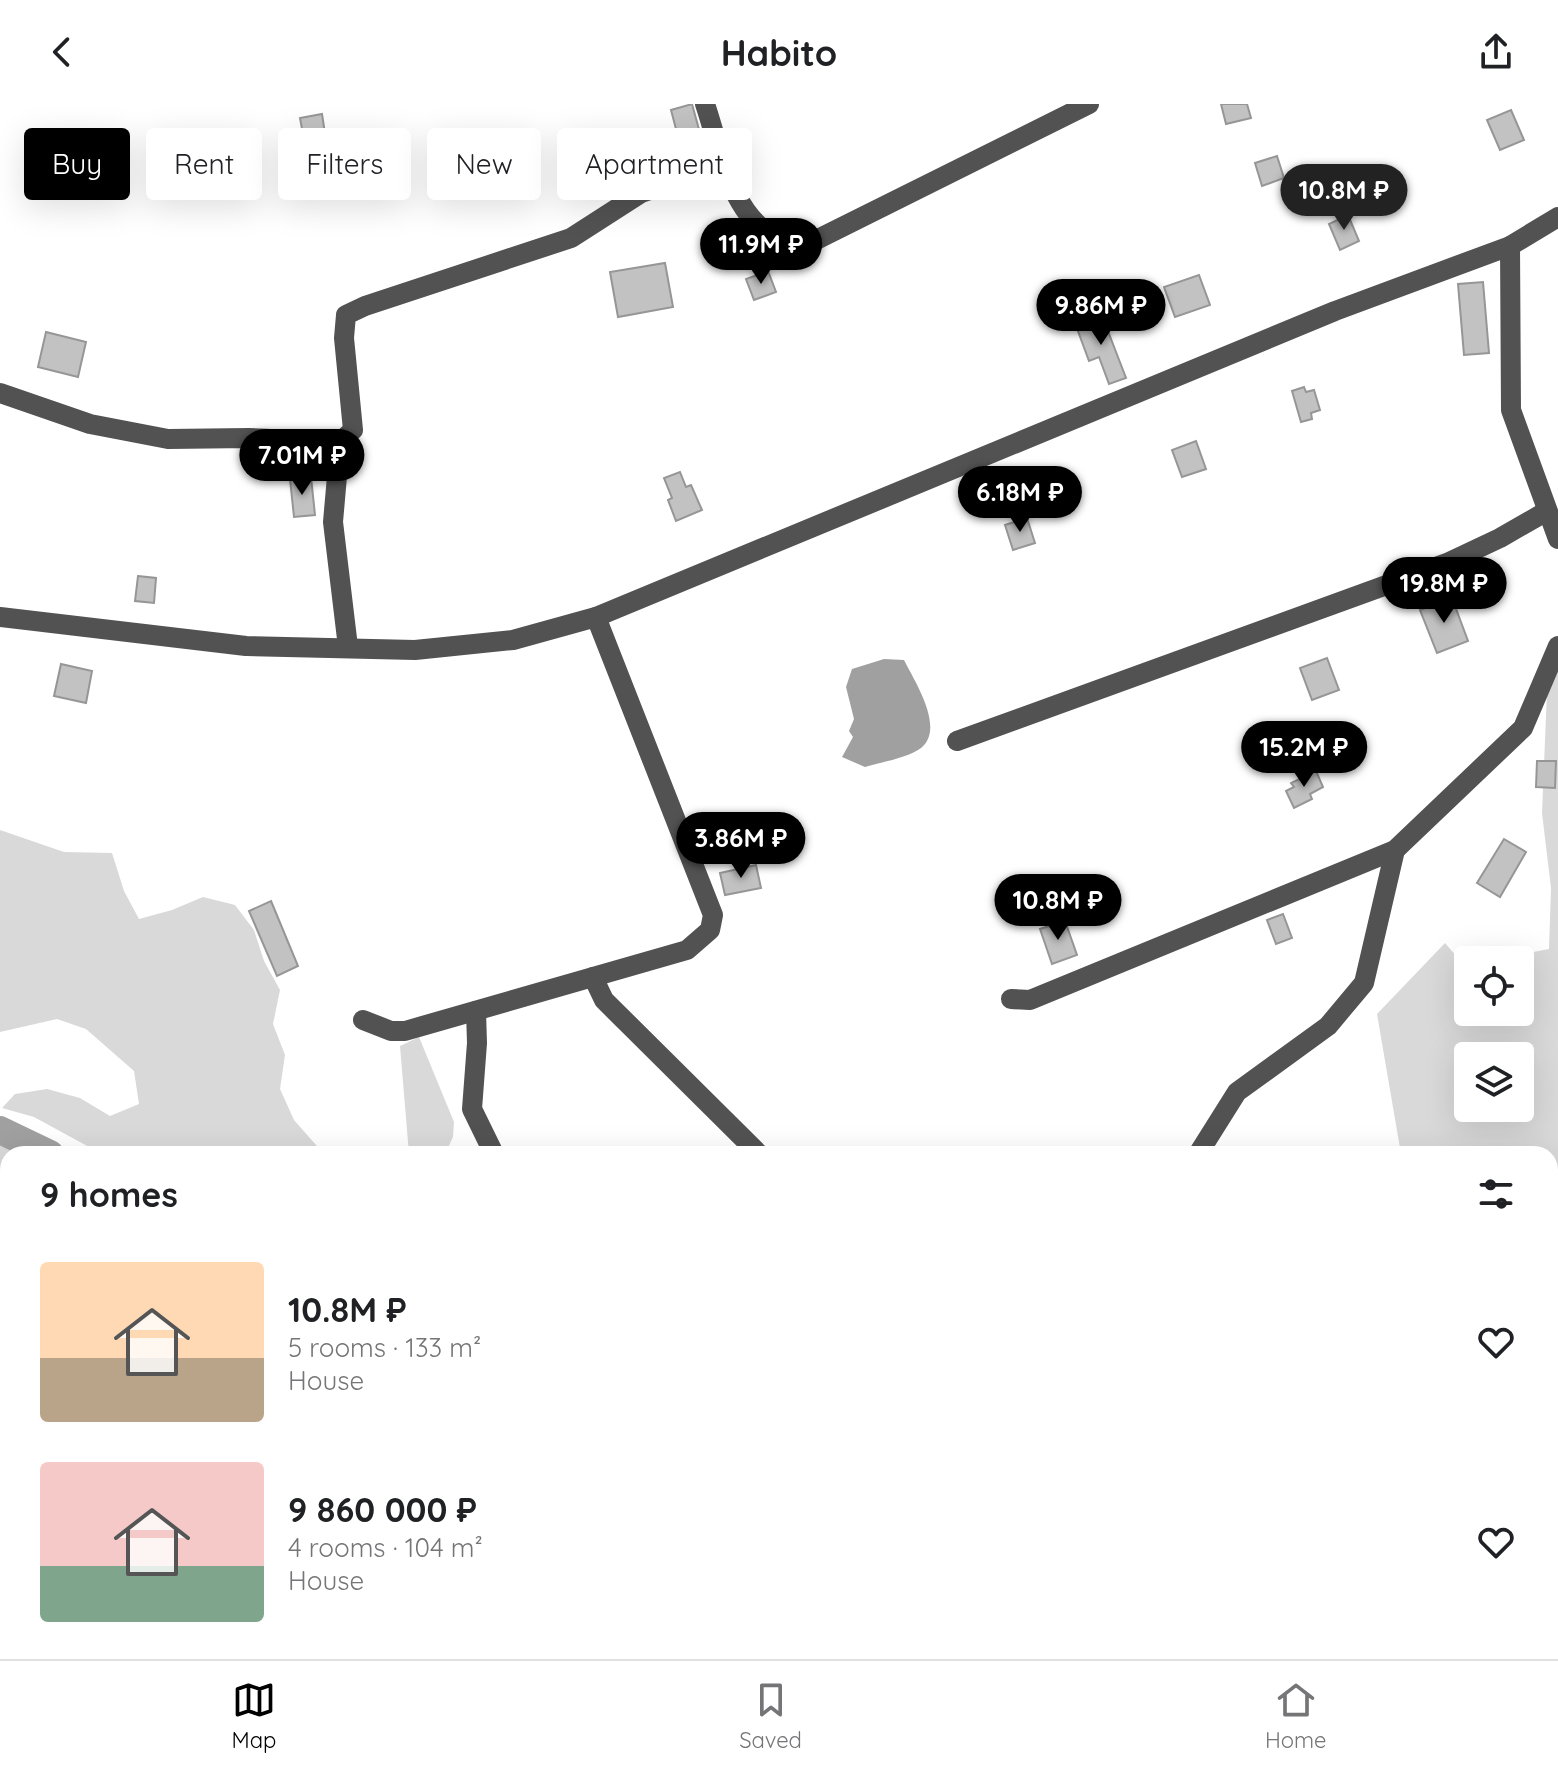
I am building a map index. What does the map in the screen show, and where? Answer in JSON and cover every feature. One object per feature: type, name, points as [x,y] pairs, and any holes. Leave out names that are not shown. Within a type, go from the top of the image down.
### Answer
[{"type":"street","points":[[705,104],[713,128]]},
{"type":"street","points":[[737,200],[755,225],[783,241],[818,239],[1089,104]]},
{"type":"street","points":[[348,647],[333,522],[340,442],[353,430],[344,338],[346,315],[571,238],[630,200]]},
{"type":"street","points":[[0,617],[246,646],[415,650],[513,640],[596,617],[1321,317],[1510,246],[1558,217]]},
{"type":"street","points":[[1510,246],[1511,410],[1558,539]]},
{"type":"street","points":[[0,393],[90,424],[168,439],[249,438],[340,442]]},
{"type":"street","points":[[957,741],[1447,563],[1547,511]]},
{"type":"street","points":[[363,1020],[391,1031],[405,1031],[687,950],[710,930],[713,915],[596,617]]},
{"type":"street","points":[[1011,999],[1030,1000],[1395,850],[1523,728],[1558,646]]},
{"type":"street","points":[[1203,1146],[1237,1092],[1328,1026],[1364,983],[1395,850]]},
{"type":"street","points":[[593,977],[604,1000],[751,1146]]},
{"type":"street","points":[[476,1011],[472,1109],[490,1146]]},
{"type":"shaded area","points":[[884,659],[904,660],[926,706],[930,731],[926,742],[918,750],[865,767],[842,757],[853,737],[849,731],[854,719],[846,687],[852,669]]},
{"type":"shaded area","points":[[1558,667],[1558,1146],[1400,1146],[1377,1014],[1445,943],[1454,953],[1454,1026],[1534,1026],[1534,952],[1549,949],[1551,888],[1542,813],[1547,692]]},
{"type":"shaded area","points":[[0,830],[64,852],[112,853],[124,891],[139,919],[203,897],[235,905],[254,930],[264,961],[280,990],[273,1024],[285,1055],[280,1089],[294,1120],[317,1146],[87,1146],[34,1117],[2,1108],[15,1094],[47,1089],[80,1098],[110,1116],[139,1104],[134,1071],[86,1029],[57,1019],[0,1032]]},
{"type":"shaded area","points":[[419,1037],[454,1122],[449,1146],[408,1146],[400,1046]]},
{"type":"building","points":[[692,104],[699,128],[676,128],[671,110]]},
{"type":"building","points":[[1221,104],[1247,104],[1251,118],[1226,124]]},
{"type":"building","points":[[1511,110],[1524,140],[1500,150],[1487,120]]},
{"type":"building","points":[[322,114],[324,128],[302,128],[300,118]]},
{"type":"building","points":[[1277,156],[1284,178],[1262,186],[1255,163]]},
{"type":"building","points":[[1348,215],[1359,241],[1340,250],[1329,224]]},
{"type":"building","points":[[665,263],[673,307],[618,317],[610,272]]},
{"type":"building","points":[[768,271],[776,292],[754,300],[746,279]]},
{"type":"building","points":[[1199,275],[1210,305],[1175,317],[1164,287]]},
{"type":"building","points":[[1483,282],[1489,353],[1464,355],[1458,284]]},
{"type":"building","points":[[1101,313],[1126,378],[1109,384],[1099,357],[1089,361],[1075,323]]},
{"type":"building","points":[[46,332],[86,342],[78,377],[38,367]]},
{"type":"building","points":[[1304,387],[1306,392],[1314,390],[1320,410],[1311,413],[1312,419],[1301,422],[1292,391]]},
{"type":"building","points":[[1196,441],[1206,469],[1182,477],[1172,450]]},
{"type":"building","points":[[680,472],[686,487],[691,485],[702,510],[676,521],[664,478]]},
{"type":"building","points":[[311,477],[315,515],[294,517],[290,479]]},
{"type":"building","points":[[1027,518],[1035,543],[1013,550],[1005,525]]},
{"type":"building","points":[[138,576],[156,578],[154,603],[135,601]]},
{"type":"building","points":[[1452,598],[1468,641],[1437,653],[1420,610]]},
{"type":"building","points":[[1327,658],[1339,690],[1312,700],[1300,668]]},
{"type":"building","points":[[61,664],[92,671],[86,703],[54,696]]},
{"type":"building","points":[[1537,761],[1556,761],[1555,788],[1536,787]]},
{"type":"building","points":[[1316,771],[1323,787],[1310,794],[1312,799],[1294,808],[1286,791],[1294,787],[1291,783]]},
{"type":"building","points":[[1504,839],[1526,852],[1500,897],[1477,883]]},
{"type":"building","points":[[756,865],[761,888],[725,895],[720,873]]},
{"type":"building","points":[[271,901],[298,966],[277,976],[249,911]]},
{"type":"building","points":[[1283,914],[1292,938],[1276,944],[1267,920]]},
{"type":"building","points":[[1065,921],[1077,955],[1052,964],[1040,929]]},
{"type":"waterway","points":[[0,1130],[33,1146]]}]
